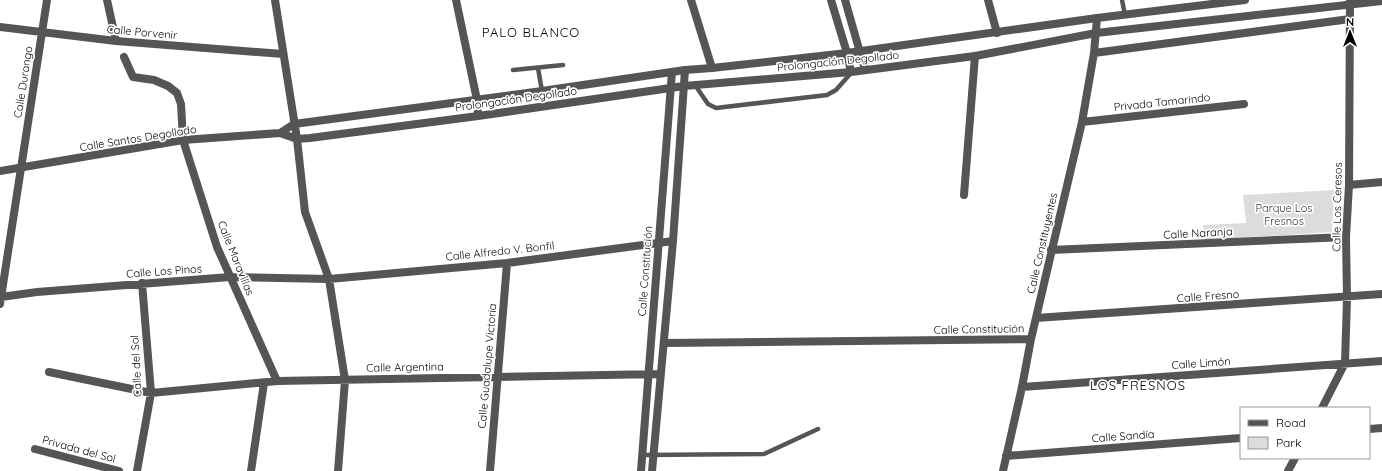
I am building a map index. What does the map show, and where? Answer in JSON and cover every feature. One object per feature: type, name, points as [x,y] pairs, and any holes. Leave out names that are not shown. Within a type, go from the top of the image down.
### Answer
[{"type":"street","name":"Calle Durango","points":[[1,300],[20,168],[47,0]]},
{"type":"street","points":[[107,0],[116,42]]},
{"type":"street","points":[[275,0],[294,124],[305,212],[329,279],[345,380],[338,471]]},
{"type":"street","points":[[456,0],[478,116]]},
{"type":"street","points":[[691,0],[712,68]]},
{"type":"street","points":[[831,0],[847,53],[851,72]]},
{"type":"street","points":[[846,0],[865,70]]},
{"type":"street","points":[[988,0],[997,33]]},
{"type":"street","name":"Prolongación Degollado","points":[[294,124],[542,91],[685,70],[847,53],[859,50],[997,33],[1097,18],[1245,0]]},
{"type":"street","name":"Prolongación Degollado","points":[[296,139],[478,116],[684,86],[851,72],[975,56],[1096,33],[1350,2],[1382,0]]},
{"type":"street","name":"Calle Los Ceresos","points":[[1322,407],[1344,363],[1347,298],[1346,237],[1350,2]]},
{"type":"street","name":"Calle Constituyentes","points":[[1003,471],[1031,339],[1082,122],[1094,53],[1097,18]]},
{"type":"street","points":[[1094,53],[1350,19]]},
{"type":"street","name":"Calle Porvenir","points":[[0,27],[116,42],[283,54]]},
{"type":"street","points":[[964,195],[975,56]]},
{"type":"street","name":"Calle Maravillas","points":[[124,57],[133,77],[154,80],[168,86],[177,93],[180,104],[183,140],[218,247],[277,381]]},
{"type":"street","points":[[652,471],[673,241],[685,70]]},
{"type":"street","name":"Calle Constitución","points":[[641,471],[672,72]]},
{"type":"street","name":"Privada Tamarindo","points":[[1082,122],[1244,104]]},
{"type":"street","name":"Calle Santos Degollado","points":[[280,133],[294,124]]},
{"type":"street","name":"Calle Santos Degollado","points":[[0,171],[183,140],[280,133],[296,139]]},
{"type":"street","points":[[1348,185],[1382,182]]},
{"type":"street","name":"Calle Naranja","points":[[1052,250],[1346,237]]},
{"type":"street","name":"Calle Alfredo V. Bonfil","points":[[329,279],[507,263],[673,241]]},
{"type":"street","name":"Calle Guadalupe Victoria","points":[[490,471],[507,263]]},
{"type":"street","name":"Calle Los Pinos","points":[[1,300],[38,292],[230,277],[329,279]]},
{"type":"street","name":"Calle del Sol","points":[[137,471],[151,393],[142,283]]},
{"type":"street","name":"Calle Fresno","points":[[1036,318],[1347,298],[1382,294]]},
{"type":"street","name":"Calle Constitución","points":[[664,343],[1031,339]]},
{"type":"street","name":"Calle Limón","points":[[1022,387],[1382,361]]},
{"type":"street","name":"Calle Argentina","points":[[49,372],[151,393],[277,381],[660,374]]},
{"type":"street","points":[[251,471],[264,383]]},
{"type":"street","points":[[1370,429],[1382,428]]},
{"type":"street","name":"Calle Sandía","points":[[1006,456],[1240,438]]},
{"type":"street","name":"Privada del Sol","points":[[35,449],[119,471]]},
{"type":"street","points":[[1288,471],[1295,459]]},
{"type":"lane","points":[[1122,0],[1125,15]]},
{"type":"lane","points":[[513,70],[563,65]]},
{"type":"lane","points":[[538,68],[542,91]]},
{"type":"lane","points":[[695,85],[708,104],[716,108],[828,95],[836,90],[851,72]]},
{"type":"lane","points":[[642,455],[764,454],[818,429]]},
{"type":"green space","name":"Parque Los Fresnos","points":[[1334,190],[1332,232],[1204,240],[1203,225],[1246,223],[1243,195]]},
{"type":"district","name":"PALO BLANCO","points":[[531,32]]},
{"type":"district","name":"LOS FRESNOS","points":[[1138,385]]}]
